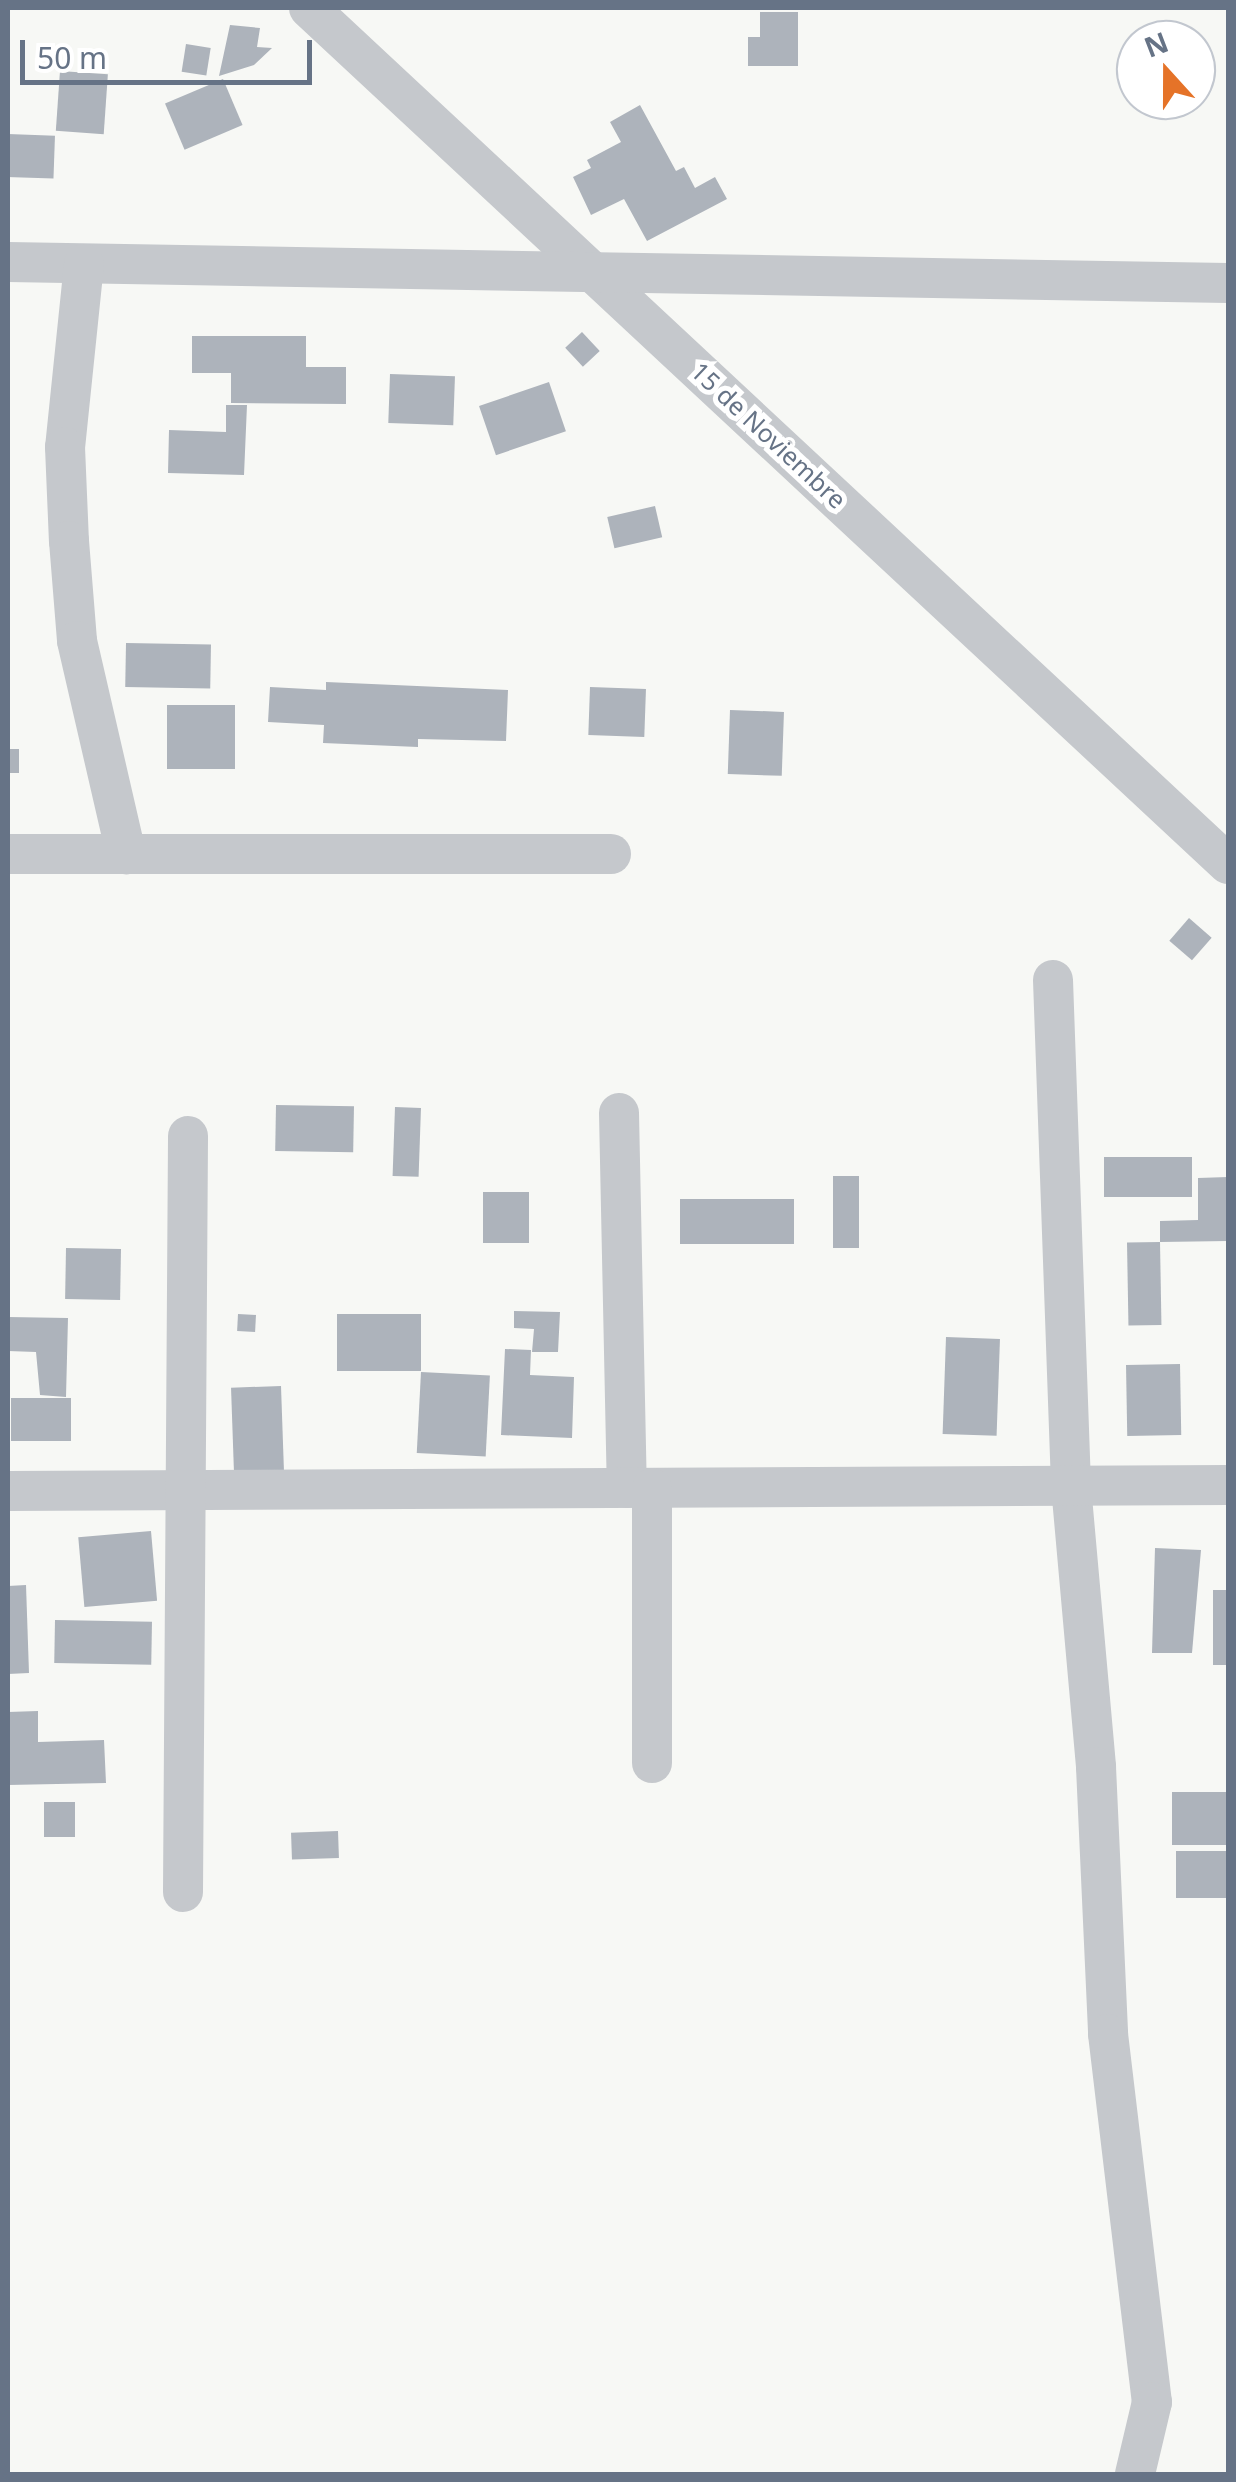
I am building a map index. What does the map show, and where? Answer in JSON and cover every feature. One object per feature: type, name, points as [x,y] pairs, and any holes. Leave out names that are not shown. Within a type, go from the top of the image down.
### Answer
[{"type":"street","name":"15 de Noviembre","points":[[309,8],[1228,864]]},
{"type":"street","points":[[8,262],[1228,283]]},
{"type":"street","points":[[84,264],[65,447],[69,541],[77,641],[126,854]]},
{"type":"street","points":[[8,854],[611,854]]},
{"type":"street","points":[[1053,980],[1071,1486],[1096,1768],[1108,2034],[1152,2402],[1134,2474]]},
{"type":"street","points":[[618,1114],[652,1763]]},
{"type":"street","points":[[184,1892],[188,1136]]},
{"type":"street","points":[[8,1491],[1228,1485]]},
{"type":"building","points":[[760,12],[798,12],[798,66],[748,66],[748,37],[760,37]]},
{"type":"building","points":[[230,25],[260,28],[257,47],[272,48],[254,65],[219,76]]},
{"type":"building","points":[[186,44],[211,48],[206,76],[182,72]]},
{"type":"building","points":[[60,71],[108,74],[104,134],[56,131]]},
{"type":"building","points":[[223,79],[243,125],[185,150],[165,104]]},
{"type":"building","points":[[640,105],[676,171],[684,167],[695,188],[715,177],[727,199],[647,241],[624,199],[591,215],[573,177],[591,168],[587,160],[621,142],[610,122]]},
{"type":"building","points":[[8,134],[55,136],[53,179],[8,177]]},
{"type":"building","points":[[582,332],[600,351],[583,367],[565,348]]},
{"type":"building","points":[[192,336],[306,336],[306,367],[346,367],[346,404],[231,403],[231,373],[192,373]]},
{"type":"building","points":[[390,374],[455,376],[453,425],[388,423]]},
{"type":"building","points":[[549,382],[566,431],[496,455],[479,406]]},
{"type":"building","points":[[226,405],[247,405],[244,475],[168,473],[169,430],[226,432]]},
{"type":"building","points":[[655,506],[662,537],[614,548],[607,517]]},
{"type":"building","points":[[126,643],[211,644],[210,688],[125,687]]},
{"type":"building","points":[[326,682],[508,690],[506,741],[418,739],[418,747],[323,743],[324,725],[268,722],[270,687],[326,690]]},
{"type":"building","points":[[590,687],[646,689],[644,737],[588,735]]},
{"type":"building","points":[[167,705],[235,705],[235,769],[167,769]]},
{"type":"building","points":[[730,710],[784,712],[782,776],[728,774]]},
{"type":"building","points":[[8,749],[19,749],[19,773],[8,773]]},
{"type":"building","points":[[1189,918],[1212,938],[1192,960],[1169,941]]},
{"type":"building","points":[[276,1105],[354,1106],[353,1152],[275,1151]]},
{"type":"building","points":[[395,1107],[421,1108],[419,1177],[393,1176]]},
{"type":"building","points":[[1104,1157],[1192,1157],[1192,1197],[1104,1197]]},
{"type":"building","points":[[833,1176],[859,1176],[859,1248],[833,1248]]},
{"type":"building","points":[[1228,1177],[1228,1241],[1160,1242],[1160,1221],[1198,1220],[1198,1178]]},
{"type":"building","points":[[483,1192],[529,1192],[529,1243],[483,1243]]},
{"type":"building","points":[[680,1199],[794,1199],[794,1244],[680,1244]]},
{"type":"building","points":[[1160,1242],[1161,1325],[1128,1326],[1127,1243]]},
{"type":"building","points":[[66,1248],[121,1249],[120,1300],[65,1299]]},
{"type":"building","points":[[514,1311],[560,1312],[558,1352],[532,1352],[534,1329],[514,1328]]},
{"type":"building","points":[[238,1314],[256,1315],[255,1332],[237,1331]]},
{"type":"building","points":[[337,1314],[421,1314],[421,1371],[337,1371]]},
{"type":"building","points":[[8,1317],[68,1318],[66,1397],[40,1395],[36,1352],[8,1351]]},
{"type":"building","points":[[946,1337],[1000,1339],[997,1436],[943,1434]]},
{"type":"building","points":[[505,1349],[531,1350],[530,1375],[574,1377],[572,1438],[501,1435]]},
{"type":"building","points":[[1180,1364],[1181,1435],[1127,1436],[1126,1365]]},
{"type":"building","points":[[421,1372],[490,1376],[486,1457],[417,1453]]},
{"type":"building","points":[[281,1386],[284,1479],[234,1481],[231,1388]]},
{"type":"building","points":[[11,1398],[71,1398],[71,1441],[11,1441]]},
{"type":"building","points":[[151,1531],[157,1601],[84,1607],[78,1537]]},
{"type":"building","points":[[1155,1548],[1201,1550],[1192,1653],[1152,1653]]},
{"type":"building","points":[[26,1585],[29,1673],[8,1674],[8,1586]]},
{"type":"building","points":[[1213,1590],[1228,1590],[1228,1665],[1213,1665]]},
{"type":"building","points":[[55,1620],[152,1622],[151,1665],[54,1663]]},
{"type":"building","points":[[38,1711],[38,1742],[104,1740],[106,1783],[8,1785],[8,1712]]},
{"type":"building","points":[[1172,1792],[1228,1792],[1228,1845],[1172,1845]]},
{"type":"building","points":[[44,1802],[75,1802],[75,1837],[44,1837]]},
{"type":"building","points":[[338,1831],[339,1858],[292,1860],[291,1833]]},
{"type":"building","points":[[1176,1851],[1228,1851],[1228,1898],[1176,1898]]}]
